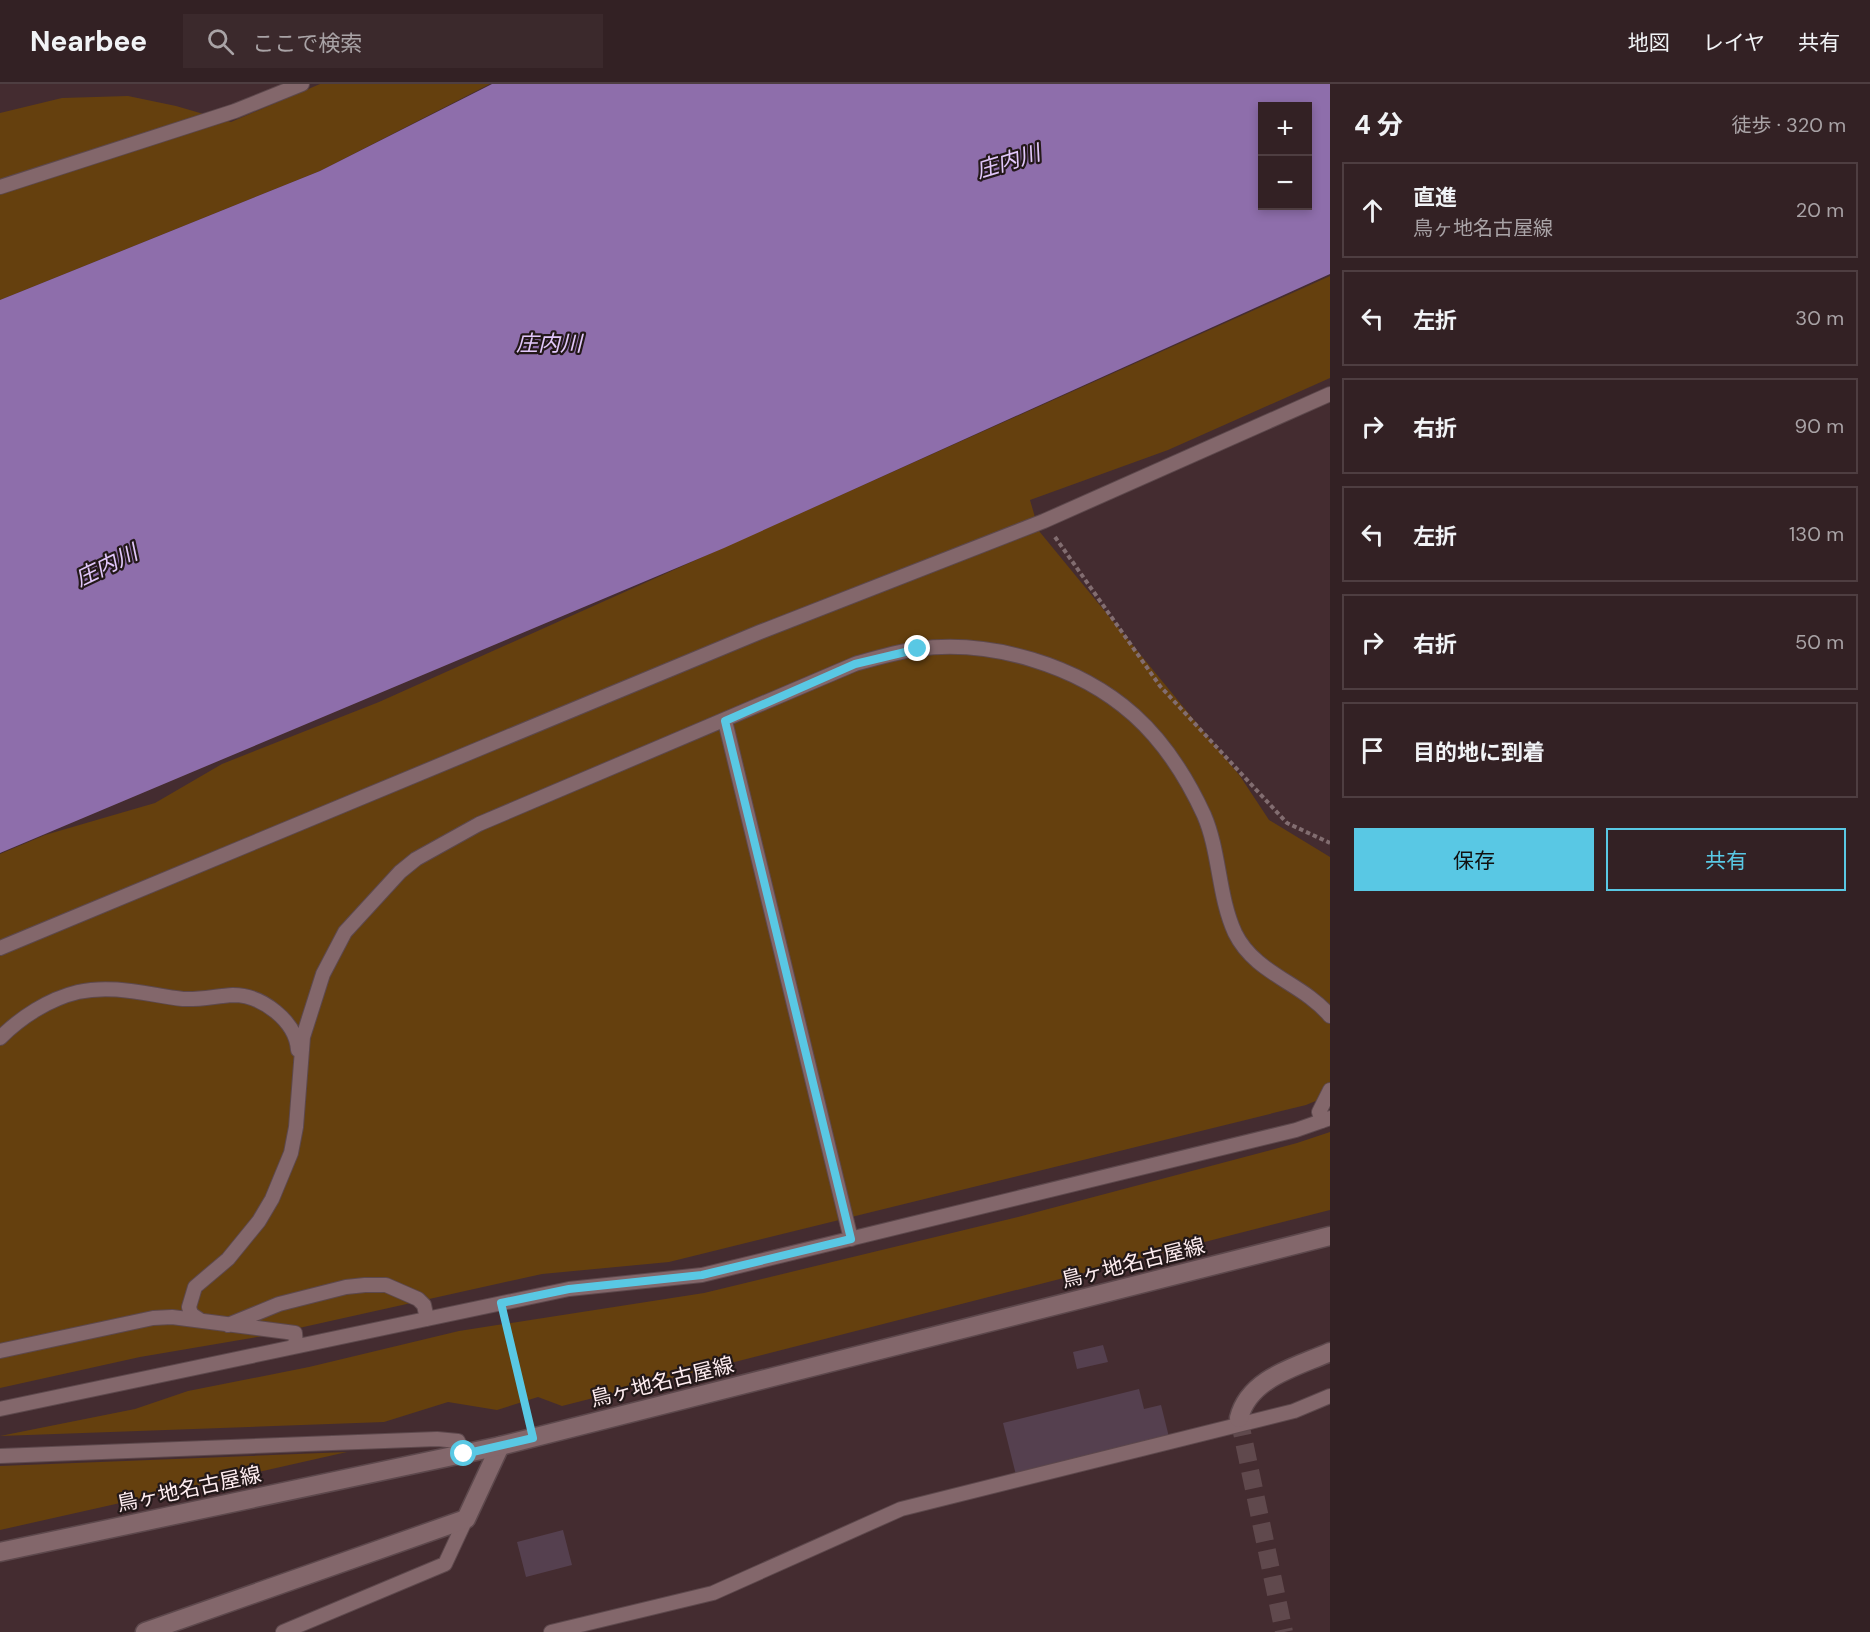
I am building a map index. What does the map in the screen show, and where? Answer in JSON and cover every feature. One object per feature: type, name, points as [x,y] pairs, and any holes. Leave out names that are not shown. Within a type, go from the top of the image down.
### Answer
[{"type":"main road","name":"鳥ヶ地名古屋線","points":[[0,1552],[500,1446],[1330,1236]]},
{"type":"main road","points":[[1239,1418],[1242,1407],[1260,1383],[1330,1352]]},
{"type":"main road","points":[[145,1632],[466,1519],[500,1446]]},
{"type":"lane","points":[[0,187],[235,111],[302,84]]},
{"type":"lane","points":[[0,948],[760,632],[1044,521],[1330,394]]},
{"type":"lane","points":[[200,1320],[191,1314],[189,1307],[195,1287],[228,1259],[247,1237],[272,1199],[283,1174],[296,1127],[300,1064],[309,1016],[335,948],[363,911],[416,859],[479,824],[855,664],[918,649],[969,648],[997,652],[1029,659],[1087,683],[1132,714],[1152,733],[1190,786],[1213,840],[1235,933],[1248,952],[1262,966],[1316,1000],[1330,1016]]},
{"type":"lane","points":[[725,721],[851,1239]]},
{"type":"lane","points":[[0,1038],[42,1006],[76,993],[96,989],[143,991],[192,999],[235,995],[264,1004],[290,1026],[297,1040],[300,1064]]},
{"type":"lane","points":[[0,1409],[569,1289],[702,1275],[1296,1130],[1326,1120],[1319,1112],[1330,1090]]},
{"type":"lane","points":[[228,1325],[279,1304],[346,1287],[365,1286],[386,1286],[418,1299],[424,1305],[427,1319]]},
{"type":"lane","points":[[0,1351],[153,1318],[172,1317],[295,1333],[296,1346]]},
{"type":"lane","points":[[551,1632],[714,1593],[901,1509],[1294,1411],[1330,1396]]},
{"type":"lane","points":[[0,1456],[437,1439],[458,1441],[464,1454]]},
{"type":"lane","points":[[283,1632],[445,1564],[466,1519]]},
{"type":"path","points":[[1044,521],[1160,686],[1287,823],[1330,843]]},
{"type":"path","points":[[501,1303],[533,1438]]},
{"type":"shaded area","points":[[320,84],[490,84],[320,171],[0,300],[0,113],[62,98],[128,96],[176,106],[231,122]]},
{"type":"shaded area","points":[[1330,276],[1330,378],[1168,450],[1030,500],[1039,531],[1240,776],[1269,820],[1330,857],[1330,1095],[1306,1105],[669,1262],[542,1274],[263,1336],[140,1357],[0,1388],[0,854],[45,835],[155,803],[222,764],[379,702]]},
{"type":"shaded area","points":[[1330,1132],[1330,1210],[562,1406],[538,1397],[497,1410],[448,1402],[384,1422],[0,1436],[135,1409],[188,1391],[309,1367],[459,1331],[704,1293],[1018,1217],[1297,1143]]},
{"type":"shaded area","points":[[347,1452],[0,1530],[0,1466]]},
{"type":"water","name":"庄内川","points":[[492,84],[1330,84],[1330,274],[724,548],[0,853],[0,300],[320,171]]},
{"type":"building","points":[[1103,1345],[1108,1362],[1077,1369],[1073,1352]]},
{"type":"building","points":[[1139,1389],[1144,1409],[1161,1405],[1169,1437],[1016,1475],[1003,1423]]},
{"type":"building","points":[[563,1530],[572,1565],[526,1577],[517,1542]]},
{"type":"tunnel","points":[[1239,1418],[1284,1632]]},
{"type":"route","points":[[464,1454],[533,1438],[501,1303],[569,1289],[702,1275],[851,1239],[725,721],[855,664],[918,649]]}]
